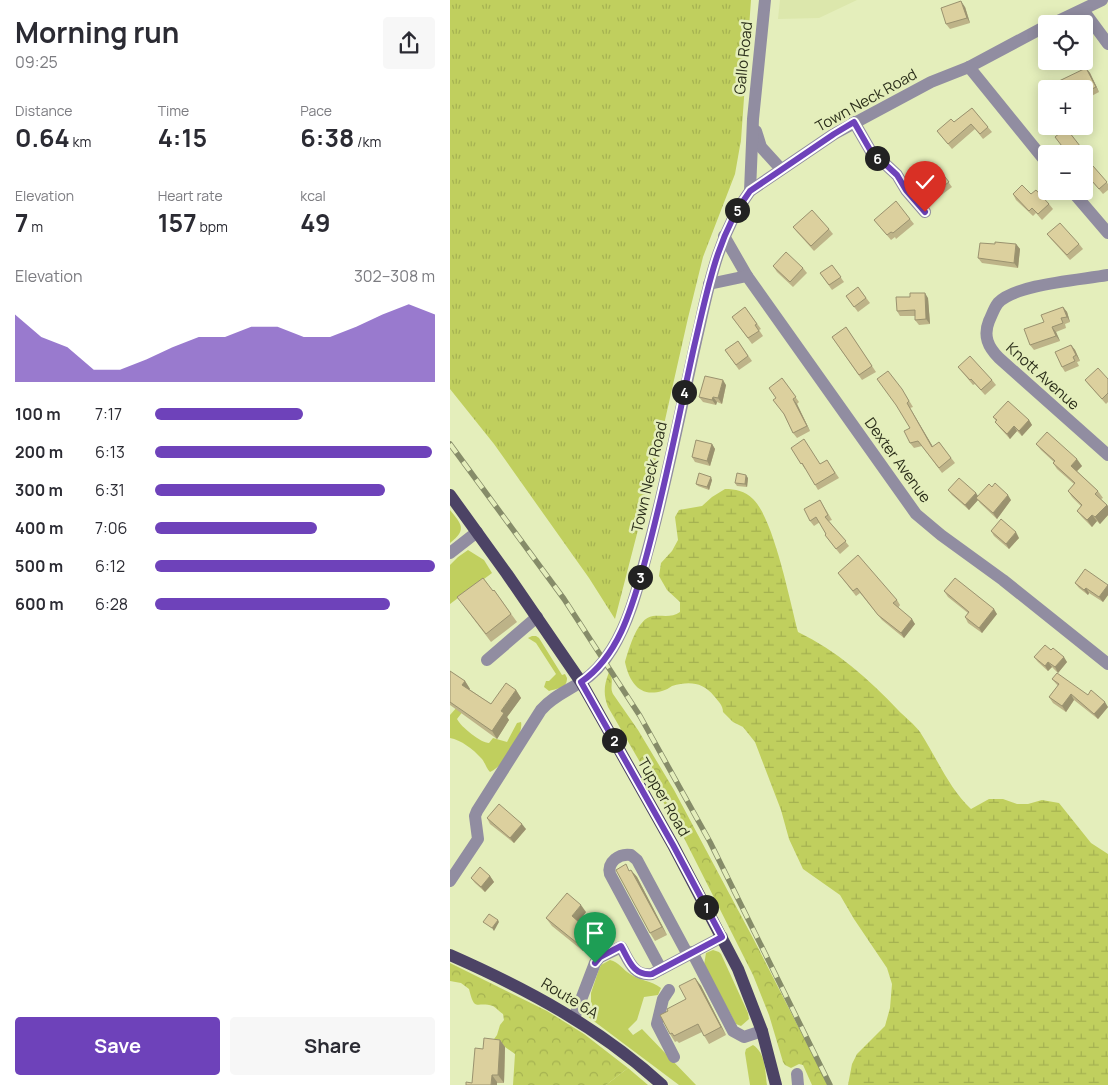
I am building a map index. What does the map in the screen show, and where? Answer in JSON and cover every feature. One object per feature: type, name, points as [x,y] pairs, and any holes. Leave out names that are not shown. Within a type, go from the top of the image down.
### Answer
[{"type":"main road","name":"Tupper Road","points":[[450,495],[581,682],[673,845],[738,968],[762,1031],[776,1085]]},
{"type":"main road","name":"Route 6A","points":[[450,955],[522,988],[574,1018],[629,1057],[662,1085]]},
{"type":"street","name":"Gallo Road","points":[[750,191],[753,119],[765,0]]},
{"type":"street","points":[[1072,15],[1102,0]]},
{"type":"street","points":[[1083,10],[1108,44]]},
{"type":"street","name":"Town Neck Road","points":[[450,881],[478,838],[475,816],[477,811],[530,726],[547,703],[581,682],[601,666],[613,648],[634,598],[658,514],[709,284],[724,236],[740,204],[750,191],[854,122],[931,82],[969,67],[1038,30]]},
{"type":"street","points":[[969,67],[1038,152]]},
{"type":"street","name":"Gallo Road","points":[[753,119],[761,147],[781,169]]},
{"type":"street","points":[[854,122],[873,155],[897,175],[906,190],[925,212]]},
{"type":"street","points":[[1080,200],[1108,233]]},
{"type":"street","name":"Dexter Avenue","points":[[724,236],[747,276],[916,514],[941,535],[1003,580],[1108,664]]},
{"type":"street","points":[[709,284],[747,276]]},
{"type":"street","name":"Knott Avenue","points":[[1108,276],[1029,288],[1005,298],[997,304],[992,313],[987,326],[986,338],[990,348],[999,358],[1108,456]]},
{"type":"street","points":[[450,553],[477,532]]},
{"type":"street","points":[[487,660],[537,617]]},
{"type":"street","points":[[661,969],[610,874],[609,866],[611,862],[623,855],[631,855],[637,860],[733,1031],[744,1037],[762,1031]]},
{"type":"street","points":[[574,1018],[595,963],[600,957],[621,946],[638,973],[652,974],[722,937]]},
{"type":"street","points":[[669,990],[663,999],[657,1024],[674,1057]]},
{"type":"shaded area","points":[[780,0],[857,0],[819,18],[778,19]]},
{"type":"green space","points":[[450,0],[751,0],[741,140],[735,174],[703,257],[656,460],[615,619],[589,578],[494,444],[450,389]]},
{"type":"green space","points":[[725,489],[747,494],[761,509],[774,542],[798,632],[852,666],[915,726],[949,782],[971,809],[989,799],[1003,799],[1017,804],[1028,804],[1042,800],[1059,803],[1091,843],[1108,854],[1108,1085],[848,1085],[852,1064],[857,1054],[885,1026],[890,1008],[892,984],[887,968],[840,895],[803,869],[789,839],[781,810],[755,742],[743,727],[733,722],[723,712],[721,705],[710,691],[700,685],[684,683],[654,693],[641,690],[629,676],[625,662],[634,635],[642,622],[653,616],[671,616],[680,612],[680,602],[667,590],[659,576],[661,563],[672,551],[678,540],[675,517],[679,510],[702,506]]},
{"type":"green space","points":[[450,510],[460,523],[461,530],[450,543]]},
{"type":"green space","points":[[468,550],[484,560],[492,573],[484,579],[488,584],[470,589],[450,604],[450,565]]},
{"type":"green space","points":[[532,636],[539,638],[562,675],[565,674],[567,682],[564,686],[549,691],[544,687],[546,681],[549,681],[556,674],[536,643],[528,638]]},
{"type":"green space","points":[[609,672],[612,678],[613,694],[638,730],[674,790],[754,940],[828,1085],[812,1085],[803,1065],[799,1064],[791,1068],[783,1062],[769,1015],[753,975],[684,838],[608,707],[605,690]]},
{"type":"green space","points":[[458,706],[464,710],[457,719],[459,722],[472,734],[485,742],[489,743],[493,738],[507,742],[517,723],[521,722],[519,735],[512,750],[501,764],[490,772],[474,751],[463,743],[450,738],[450,715]]},
{"type":"green space","points":[[713,950],[721,954],[748,1013],[749,1019],[741,1026],[736,1024],[704,965],[706,953]]},
{"type":"green space","points":[[610,960],[616,962],[634,976],[661,988],[658,995],[644,997],[637,1020],[628,1029],[633,1035],[642,1029],[696,1085],[679,1085],[587,1016],[586,1009],[591,1003],[591,993],[599,969],[601,965]]},
{"type":"green space","points":[[450,963],[547,1011],[584,1034],[628,1068],[606,1085],[513,1085],[515,1054],[505,1047],[489,1046],[504,1020],[503,1014],[493,1006],[475,1004],[469,989],[461,983],[450,981]]},
{"type":"green space","points":[[753,1045],[763,1058],[767,1085],[750,1085],[745,1053],[746,1049]]},
{"type":"green space","points":[[628,1068],[648,1085],[606,1085]]},
{"type":"building","points":[[961,1],[967,18],[946,24],[941,8]]},
{"type":"building","points":[[1082,70],[1087,70],[1092,80],[1061,80]]},
{"type":"building","points":[[972,108],[988,127],[980,134],[971,124],[948,144],[937,131],[951,119],[954,122]]},
{"type":"building","points":[[1057,135],[1071,135],[1079,145],[1061,145],[1055,137]]},
{"type":"building","points":[[1093,166],[1107,182],[1099,189],[1093,182]]},
{"type":"building","points":[[938,168],[949,182],[928,197],[918,183]]},
{"type":"building","points":[[1022,185],[1031,194],[1036,190],[1038,192],[1038,200],[1045,200],[1049,204],[1038,214],[1032,208],[1029,211],[1013,194]]},
{"type":"building","points":[[896,201],[910,219],[893,233],[891,232],[887,235],[874,220]]},
{"type":"building","points":[[812,210],[829,229],[811,246],[793,227]]},
{"type":"building","points":[[1060,223],[1079,244],[1067,255],[1047,234]]},
{"type":"building","points":[[995,242],[1016,244],[1014,263],[978,258],[980,243],[995,244]]},
{"type":"building","points":[[786,252],[803,268],[790,282],[773,266]]},
{"type":"building","points":[[832,265],[841,277],[829,285],[820,273]]},
{"type":"building","points":[[858,287],[866,298],[854,307],[846,296]]},
{"type":"building","points":[[910,293],[925,293],[926,319],[915,320],[915,310],[897,311],[896,297],[910,297]]},
{"type":"building","points":[[745,307],[757,324],[755,325],[759,331],[748,338],[732,317]]},
{"type":"building","points":[[1063,307],[1067,317],[1061,318],[1063,323],[1052,327],[1056,336],[1030,345],[1024,329],[1044,322],[1041,315]]},
{"type":"building","points":[[846,327],[872,366],[859,375],[832,337]]},
{"type":"building","points":[[738,341],[748,356],[736,365],[725,350]]},
{"type":"building","points":[[1071,345],[1076,355],[1073,357],[1075,361],[1062,367],[1055,352]]},
{"type":"building","points":[[970,356],[992,380],[981,390],[958,367]]},
{"type":"building","points":[[1098,368],[1108,379],[1108,393],[1102,399],[1085,380]]},
{"type":"building","points":[[888,371],[909,401],[907,403],[932,447],[939,442],[951,458],[939,468],[918,441],[910,443],[904,431],[910,428],[877,379]]},
{"type":"building","points":[[705,376],[723,380],[718,398],[713,397],[712,400],[699,397]]},
{"type":"building","points":[[782,378],[796,397],[793,399],[807,426],[793,433],[784,414],[773,400],[776,398],[769,388]]},
{"type":"building","points":[[1008,401],[1029,420],[1019,431],[1014,426],[1007,434],[995,422],[997,420],[993,417]]},
{"type":"building","points":[[1047,432],[1077,459],[1071,466],[1098,491],[1095,494],[1107,505],[1095,517],[1092,515],[1087,520],[1077,511],[1082,505],[1068,491],[1075,483],[1036,444]]},
{"type":"building","points":[[804,439],[820,464],[827,460],[835,473],[815,485],[791,448]]},
{"type":"building","points":[[696,440],[712,444],[707,461],[692,457]]},
{"type":"building","points":[[699,473],[711,477],[707,487],[696,484]]},
{"type":"building","points":[[737,473],[746,475],[745,484],[735,483]]},
{"type":"building","points":[[959,478],[976,493],[965,505],[948,490]]},
{"type":"building","points":[[995,483],[1008,495],[993,513],[976,498],[989,484],[992,487]]},
{"type":"building","points":[[820,500],[828,515],[825,517],[846,541],[836,549],[825,535],[816,517],[810,521],[804,509]]},
{"type":"building","points":[[1001,519],[1016,532],[1006,544],[991,531]]},
{"type":"building","points":[[858,555],[897,600],[893,603],[912,619],[901,633],[878,615],[857,588],[853,591],[838,573]]},
{"type":"building","points":[[1085,569],[1108,585],[1099,597],[1086,588],[1084,590],[1075,583]]},
{"type":"building","points":[[483,578],[511,614],[486,634],[457,597]]},
{"type":"building","points":[[955,578],[994,609],[979,628],[965,617],[969,612],[944,591]]},
{"type":"building","points":[[1045,645],[1051,650],[1053,648],[1064,657],[1055,667],[1048,662],[1045,666],[1034,657]]},
{"type":"building","points":[[450,671],[465,681],[462,685],[491,704],[506,683],[516,690],[501,711],[504,713],[492,731],[450,702]]},
{"type":"building","points":[[1057,673],[1088,695],[1091,690],[1105,702],[1094,714],[1071,694],[1062,706],[1049,697],[1059,684],[1052,679]]},
{"type":"building","points":[[499,804],[522,824],[510,838],[487,818]]},
{"type":"building","points":[[626,864],[662,927],[650,933],[616,870]]},
{"type":"building","points":[[480,867],[490,876],[481,887],[471,878]]},
{"type":"building","points":[[567,893],[581,905],[572,916],[588,930],[577,943],[546,918]]},
{"type":"building","points":[[489,914],[498,920],[492,928],[483,922]]},
{"type":"building","points":[[695,978],[721,1027],[704,1036],[698,1024],[674,1036],[672,1033],[670,1034],[660,1015],[686,999],[679,986]]},
{"type":"building","points":[[484,1038],[500,1040],[498,1075],[492,1075],[491,1085],[466,1085],[466,1082],[472,1083],[475,1048],[483,1049]]},
{"type":"railway","points":[[450,444],[564,599],[640,716],[710,842],[830,1085]]},
{"type":"route","points":[[595,963],[600,957],[621,946],[638,973],[652,974],[722,937],[673,845],[581,682],[601,666],[613,648],[630,611],[658,514],[709,284],[724,236],[740,204],[750,191],[854,122],[873,155],[897,175],[906,190],[925,212]]}]
